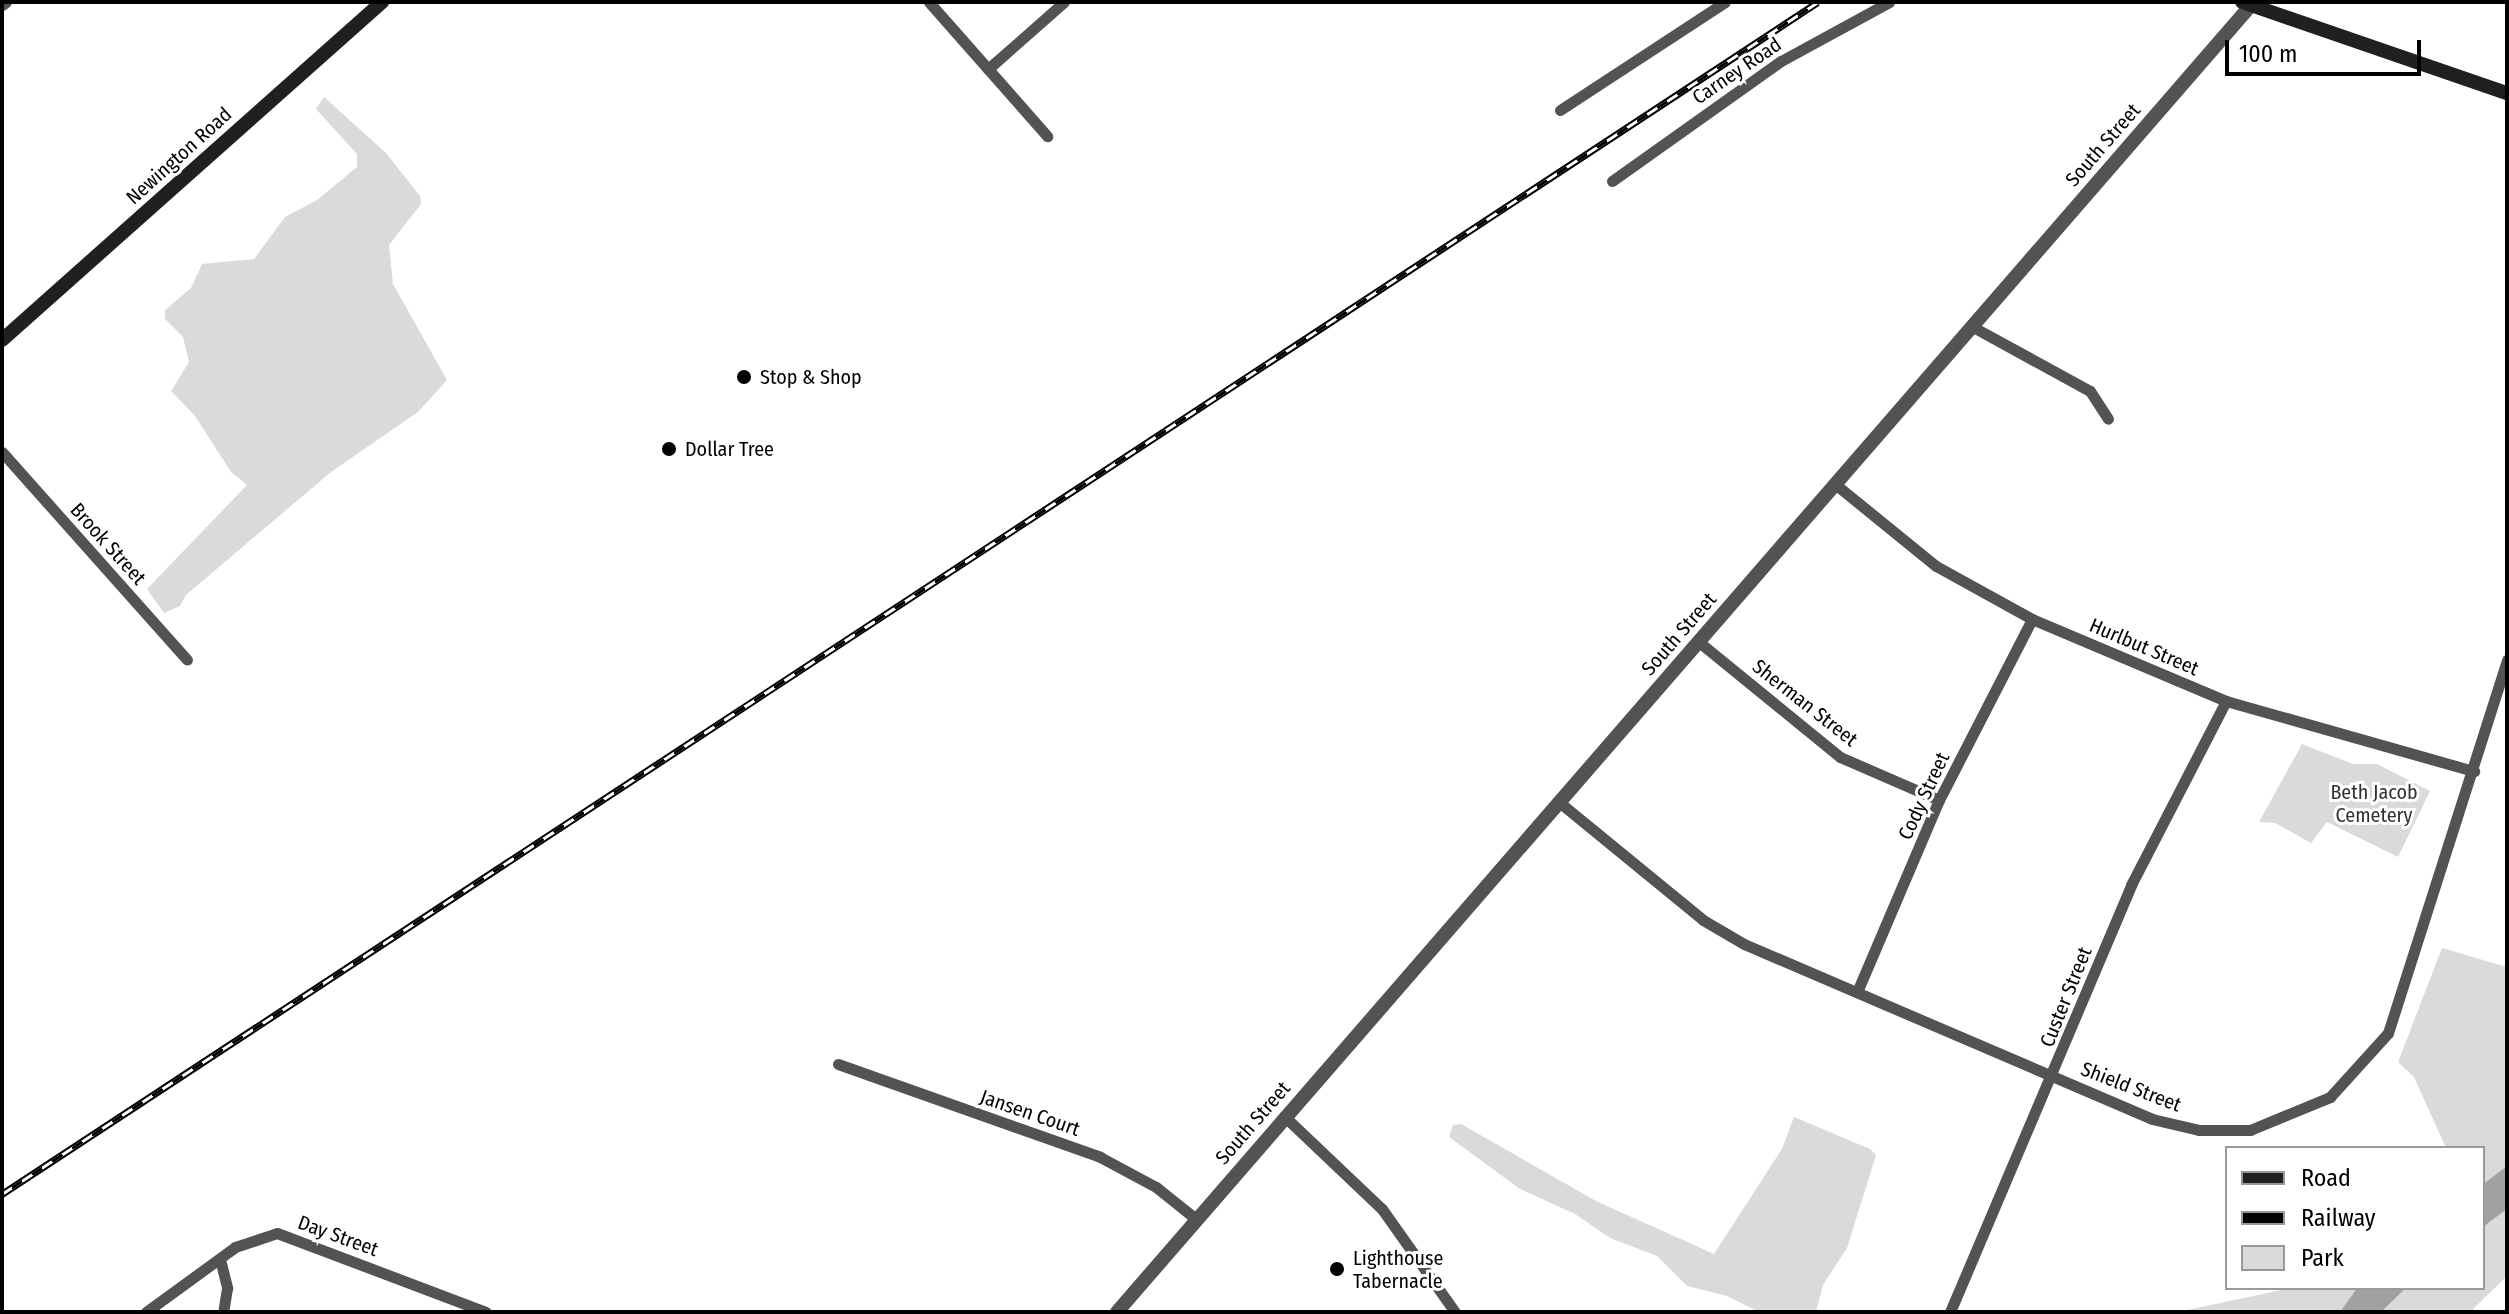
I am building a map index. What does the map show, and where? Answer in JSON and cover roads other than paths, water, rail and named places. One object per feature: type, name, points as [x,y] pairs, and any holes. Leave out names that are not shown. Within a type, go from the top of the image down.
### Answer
[{"type":"main road","name":"Newington Road","points":[[2,340],[382,2]]},
{"type":"main road","points":[[2247,3],[2507,93]]},
{"type":"street","points":[[929,2],[1047,136]]},
{"type":"street","points":[[988,69],[1064,2]]},
{"type":"street","points":[[1560,110],[1725,2]]},
{"type":"street","name":"Carney Road","points":[[1612,181],[1781,61],[1889,2]]},
{"type":"street","name":"South Street","points":[[1117,1312],[1284,1116],[1973,327],[2247,3]]},
{"type":"street","points":[[1973,327],[2090,391],[2108,419]]},
{"type":"street","name":"Brook Street","points":[[2,452],[187,660]]},
{"type":"street","name":"Hurlbut Street","points":[[1835,484],[1936,566],[2032,619],[2226,701],[2474,771]]},
{"type":"street","name":"Cody Street","points":[[1857,992],[1939,800],[2032,619]]},
{"type":"street","name":"Sherman Street","points":[[1699,642],[1840,757],[1939,800]]},
{"type":"street","name":"Shield Street","points":[[1559,802],[1703,920],[1744,944],[2152,1119],[2199,1130],[2250,1130],[2330,1097],[2388,1033],[2507,660]]},
{"type":"street","name":"Custer Street","points":[[1950,1312],[2053,1077],[2131,885],[2226,701]]},
{"type":"street","name":"Jansen Court","points":[[838,1064],[1100,1157],[1156,1187],[1196,1219]]},
{"type":"street","points":[[1284,1116],[1382,1209],[1455,1312]]},
{"type":"street","name":"Day Street","points":[[146,1312],[253,1238],[277,1233],[486,1312]]},
{"type":"street","points":[[220,1259],[227,1288],[223,1312]]},
{"type":"railway","points":[[2,1194],[1818,2]]},
{"type":"place","name":"Stop & Shop","points":[[744,377]]},
{"type":"place","name":"Dollar Tree","points":[[669,449]]},
{"type":"place","name":"Lighthouse Tabernacle","points":[[1337,1269]]},
{"type":"park label","name":"Beth Jacob Cemetery","points":[[2374,804]]}]
